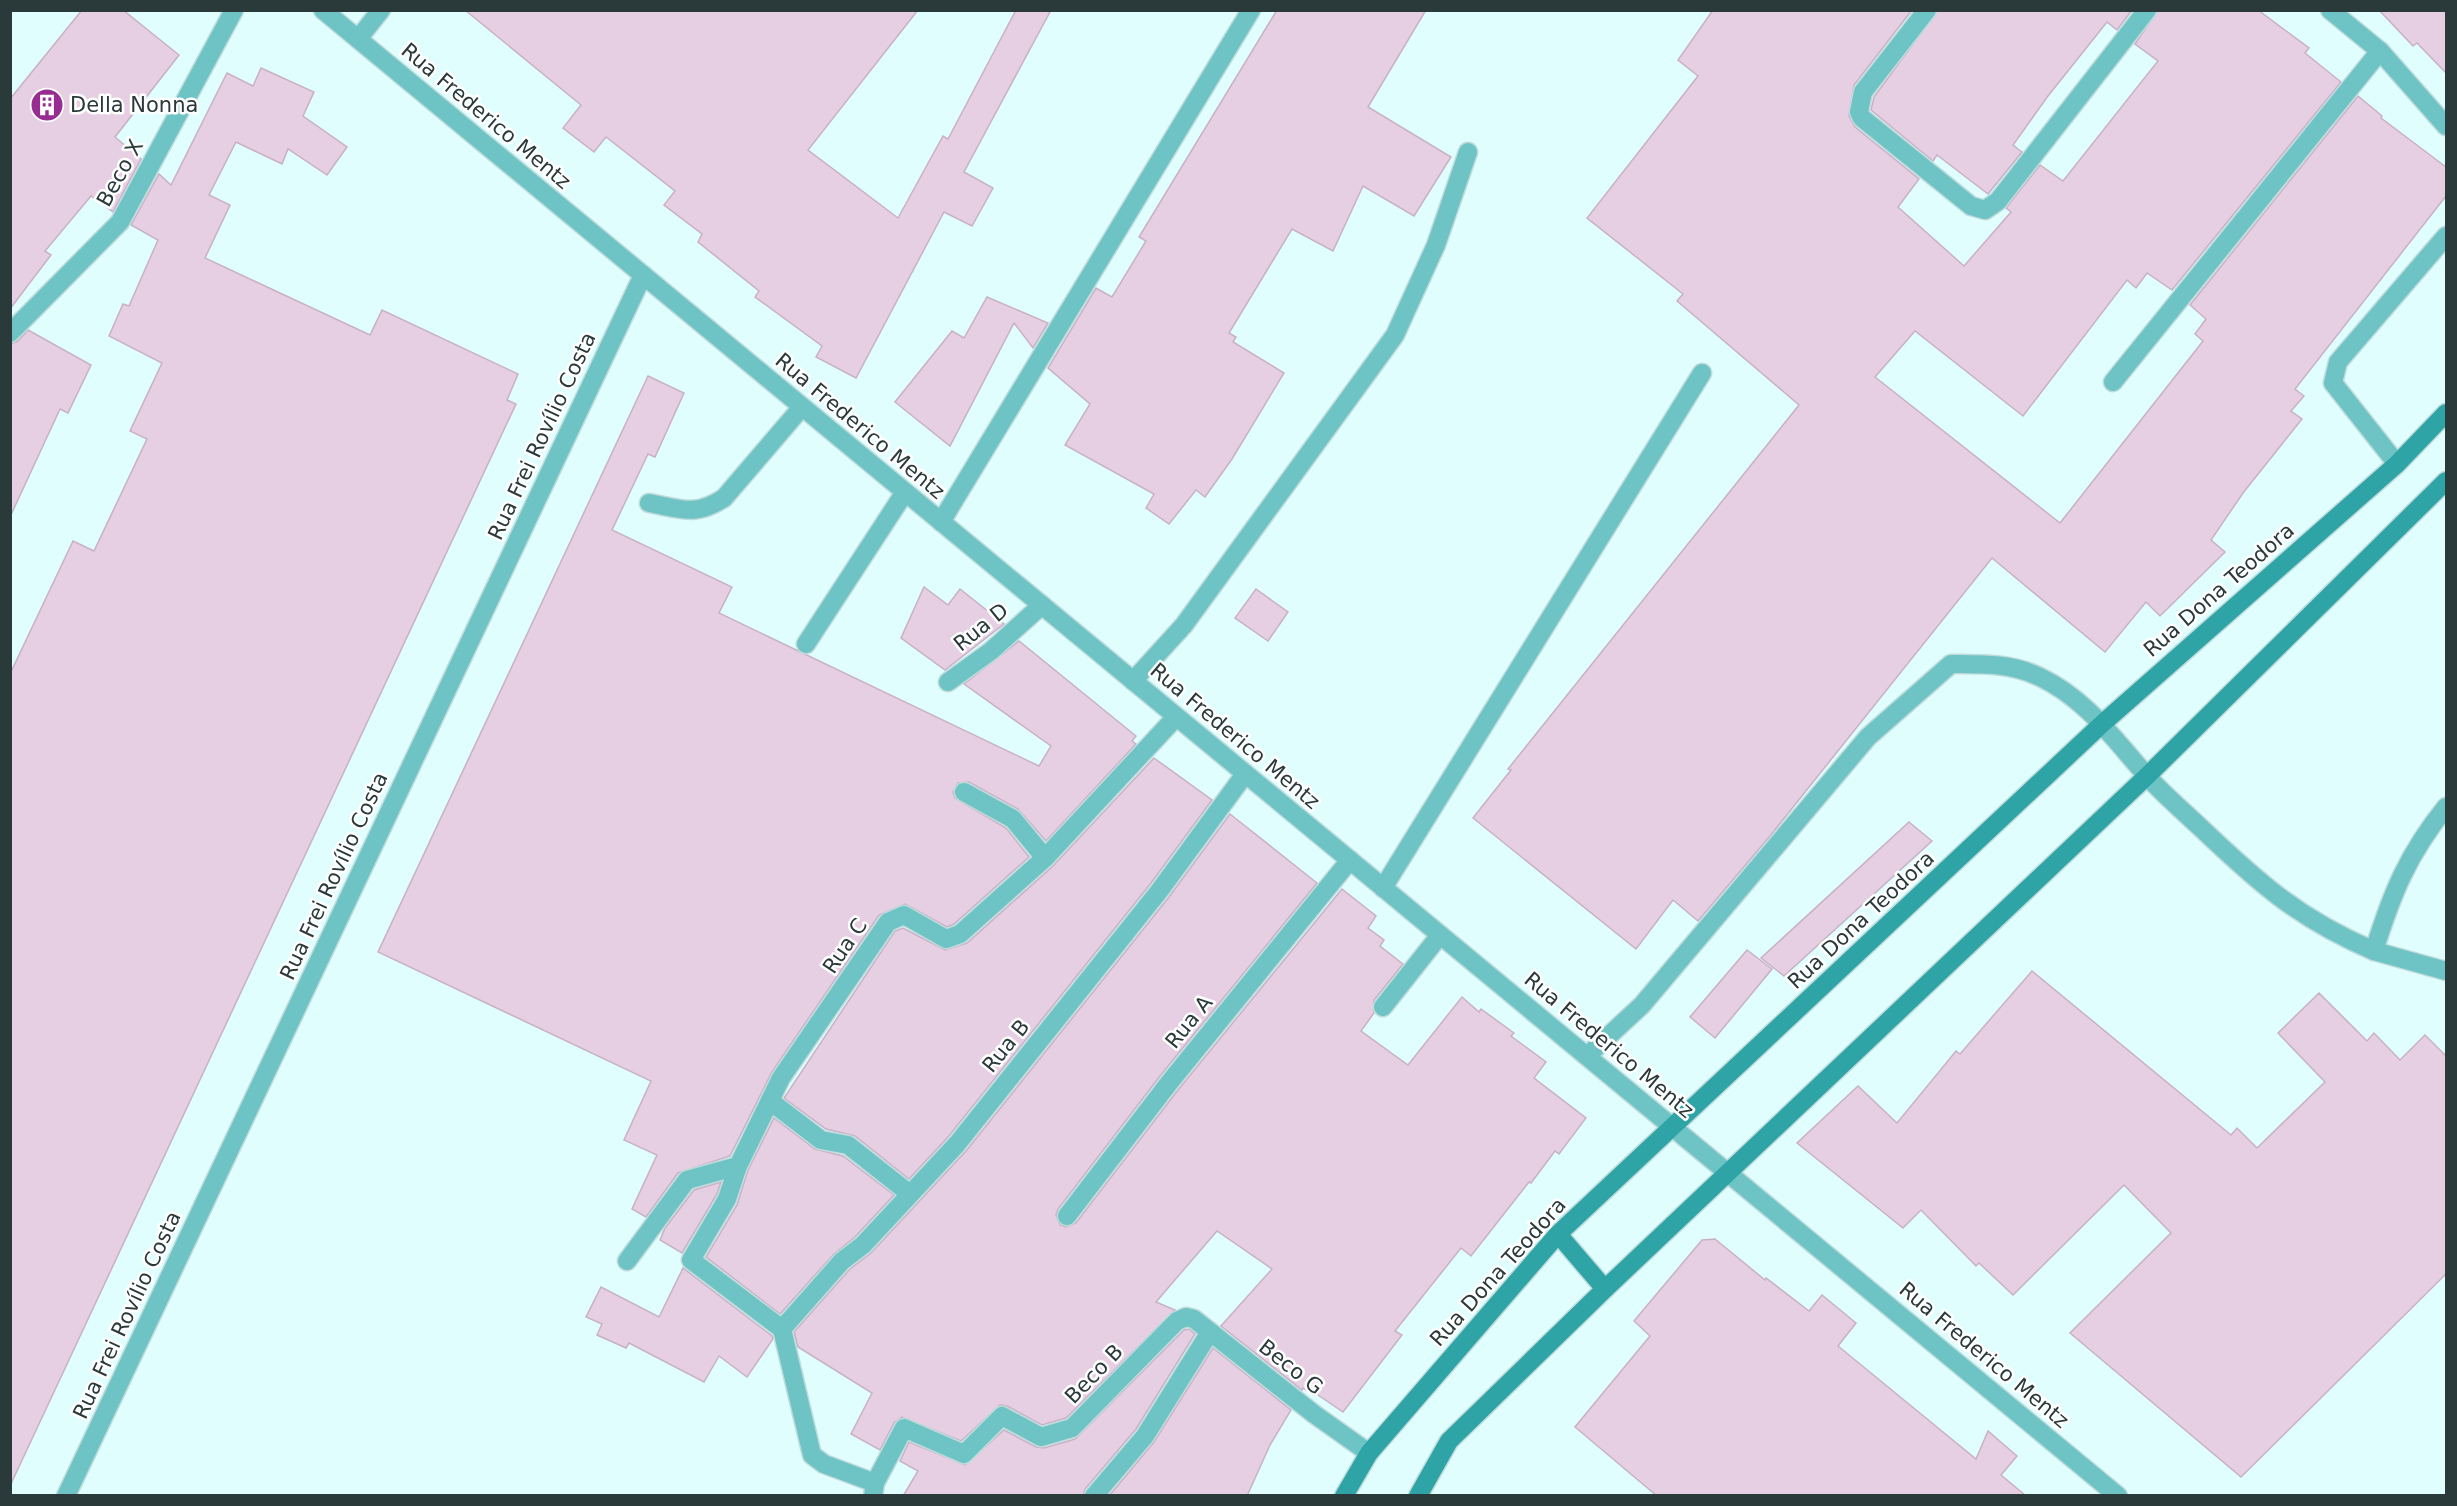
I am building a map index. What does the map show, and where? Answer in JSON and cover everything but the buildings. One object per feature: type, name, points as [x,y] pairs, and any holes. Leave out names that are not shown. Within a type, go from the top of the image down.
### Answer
[{"type":"main road","name":"Rua Dona Teodora","points":[[1344,1496],[1369,1453],[1558,1234],[2103,723],[2397,464],[2446,413]]},
{"type":"main road","points":[[1418,1496],[1449,1441],[1605,1289],[2147,776],[2446,481]]},
{"type":"main road","points":[[1558,1234],[1605,1289]]},
{"type":"street","name":"Beco X","points":[[10,333],[120,222],[234,10]]},
{"type":"street","name":"Rua Frederico Mentz","points":[[323,10],[2118,1496]]},
{"type":"street","points":[[358,39],[381,10]]},
{"type":"street","points":[[941,522],[1251,10]]},
{"type":"street","points":[[1927,10],[1863,92],[1858,105],[1859,112],[1862,118],[1971,206],[1985,210],[1998,201],[2146,10]]},
{"type":"street","points":[[2330,10],[2380,51],[2446,126]]},
{"type":"street","points":[[2113,382],[2380,51]]},
{"type":"street","points":[[1133,681],[1185,625],[1395,335],[1436,245],[1468,152]]},
{"type":"street","points":[[2397,464],[2333,382],[2338,363],[2446,236]]},
{"type":"street","name":"Rua Frei Rovílio Costa","points":[[66,1496],[643,275]]},
{"type":"street","points":[[1383,888],[1702,373]]},
{"type":"street","points":[[649,503],[688,510],[708,509],[724,498],[802,407]]},
{"type":"street","points":[[806,644],[905,492]]},
{"type":"street","name":"Rua D","points":[[948,682],[991,651],[1042,605]]},
{"type":"street","points":[[1587,1056],[1642,1005],[1869,737],[1951,664],[1997,663],[2040,677],[2089,709],[2147,776],[2248,874],[2294,910],[2335,934],[2374,951],[2446,971]]},
{"type":"street","name":"Rua C","points":[[782,1329],[691,1260],[727,1199],[738,1166],[781,1078],[888,922],[904,915],[938,936],[954,938],[1045,858],[1176,717]]},
{"type":"street","name":"Rua B","points":[[782,1329],[842,1261],[863,1245],[957,1144],[1153,899],[1245,774]]},
{"type":"street","points":[[964,792],[1013,819],[1045,858]]},
{"type":"street","points":[[2374,951],[2393,891],[2422,838],[2446,807]]},
{"type":"street","name":"Rua A","points":[[1067,1216],[1168,1083],[1350,860]]},
{"type":"street","points":[[1383,1006],[1440,935]]},
{"type":"street","points":[[770,1101],[821,1140],[848,1145],[910,1194]]},
{"type":"street","points":[[627,1261],[687,1180],[738,1166]]},
{"type":"street","name":"Beco G","points":[[1186,1317],[1194,1319],[1314,1414],[1369,1453]]},
{"type":"street","name":"Beco B","points":[[874,1490],[904,1428],[964,1454],[1002,1416],[1041,1437],[1072,1428],[1177,1321],[1186,1317]]},
{"type":"street","points":[[782,1329],[812,1455],[824,1464],[874,1490]]},
{"type":"street","points":[[1094,1496],[1145,1436],[1210,1332]]},
{"type":"place","name":"Della Nonna","points":[[47,105]]}]
